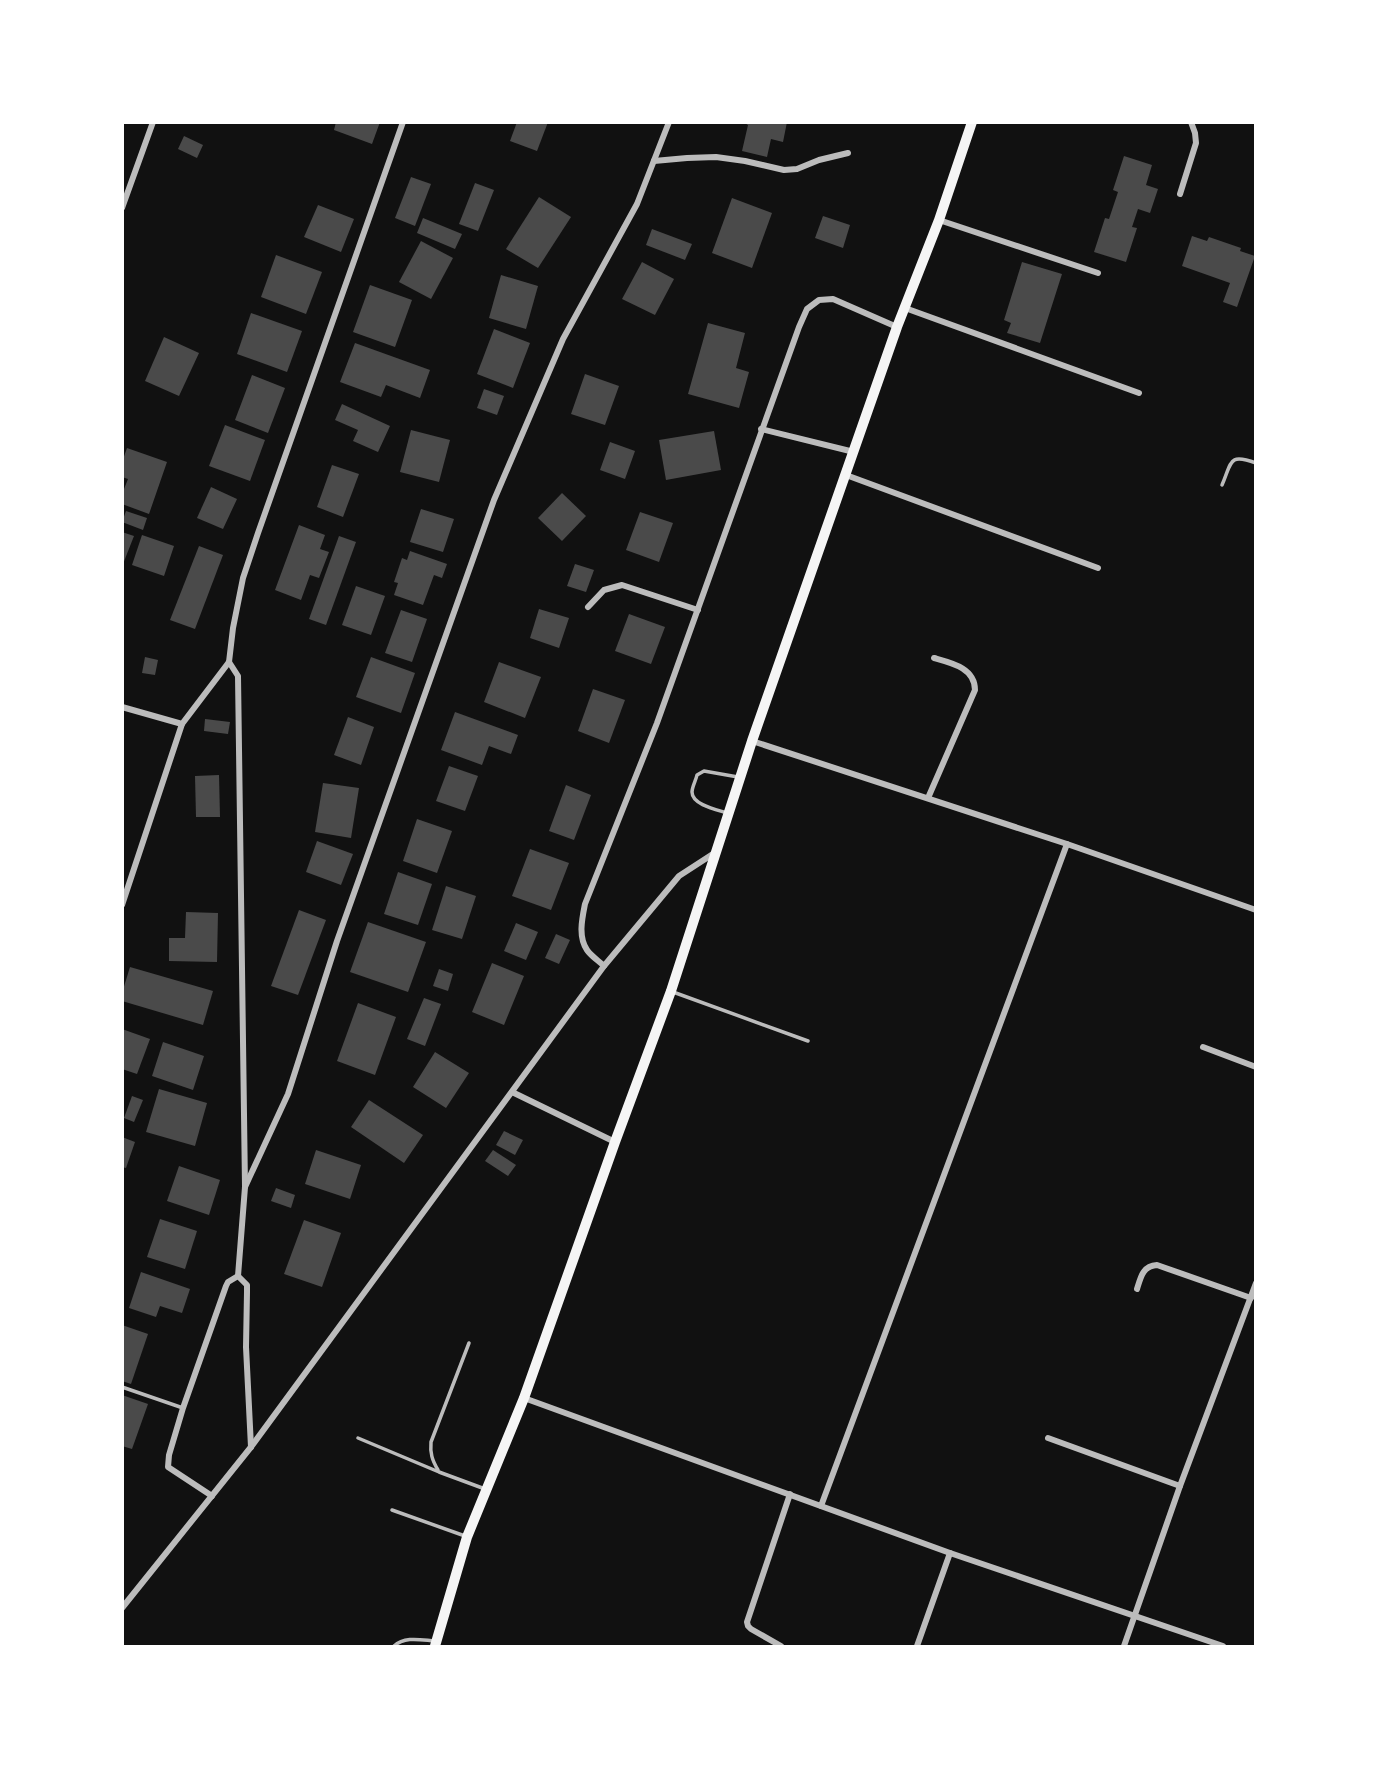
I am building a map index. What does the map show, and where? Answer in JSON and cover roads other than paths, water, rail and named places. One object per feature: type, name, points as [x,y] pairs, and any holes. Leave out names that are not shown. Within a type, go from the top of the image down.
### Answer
[{"type":"main road","points":[[436,1644],[467,1536],[524,1398],[671,991],[752,741],[972,122]]},
{"type":"street","points":[[122,208],[153,122]]},
{"type":"street","points":[[122,905],[183,724],[229,662],[243,578],[257,533],[403,122]]},
{"type":"street","points":[[245,1188],[288,1094],[346,916],[494,500],[563,339],[637,204],[669,122]]},
{"type":"street","points":[[1180,194],[1196,144],[1191,122]]},
{"type":"street","points":[[654,161],[716,157],[784,170],[797,169],[848,153]]},
{"type":"street","points":[[939,220],[1098,273]]},
{"type":"street","points":[[604,966],[587,950],[582,937],[581,920],[585,904],[657,723],[761,429],[807,309],[819,300],[833,299],[897,327]]},
{"type":"street","points":[[905,308],[1139,393]]},
{"type":"street","points":[[761,429],[854,452]]},
{"type":"street","points":[[846,475],[1098,568]]},
{"type":"street","points":[[588,607],[604,590],[622,586],[698,610]]},
{"type":"street","points":[[928,798],[975,690],[975,680],[968,671],[934,658]]},
{"type":"street","points":[[229,662],[238,676],[245,1188],[238,1276],[247,1286],[246,1347],[251,1447]]},
{"type":"street","points":[[122,706],[183,724]]},
{"type":"street","points":[[752,741],[1067,844],[1255,910]]},
{"type":"street","points":[[821,1506],[1067,844]]},
{"type":"street","points":[[122,1608],[251,1447],[604,966],[679,876],[718,851]]},
{"type":"street","points":[[1203,1047],[1255,1067]]},
{"type":"street","points":[[512,1092],[615,1142]]},
{"type":"street","points":[[1137,1289],[1143,1271],[1149,1265],[1157,1265],[1251,1298]]},
{"type":"street","points":[[212,1496],[168,1466],[169,1455],[226,1286],[238,1276]]},
{"type":"street","points":[[1124,1647],[1255,1283]]},
{"type":"street","points":[[524,1398],[950,1553],[1223,1647]]},
{"type":"street","points":[[1048,1438],[1180,1486]]},
{"type":"street","points":[[781,1647],[751,1629],[747,1622],[790,1494]]},
{"type":"street","points":[[917,1647],[950,1553]]},
{"type":"lane","points":[[1222,485],[1235,458],[1255,463]]},
{"type":"lane","points":[[729,814],[694,798],[692,792],[697,775],[704,771],[741,777]]},
{"type":"lane","points":[[671,991],[808,1041]]},
{"type":"lane","points":[[439,1472],[430,1454],[431,1442],[469,1343]]},
{"type":"lane","points":[[122,1387],[183,1408]]},
{"type":"lane","points":[[358,1438],[487,1490]]},
{"type":"lane","points":[[392,1510],[467,1536]]},
{"type":"lane","points":[[394,1647],[405,1639],[436,1644]]}]
